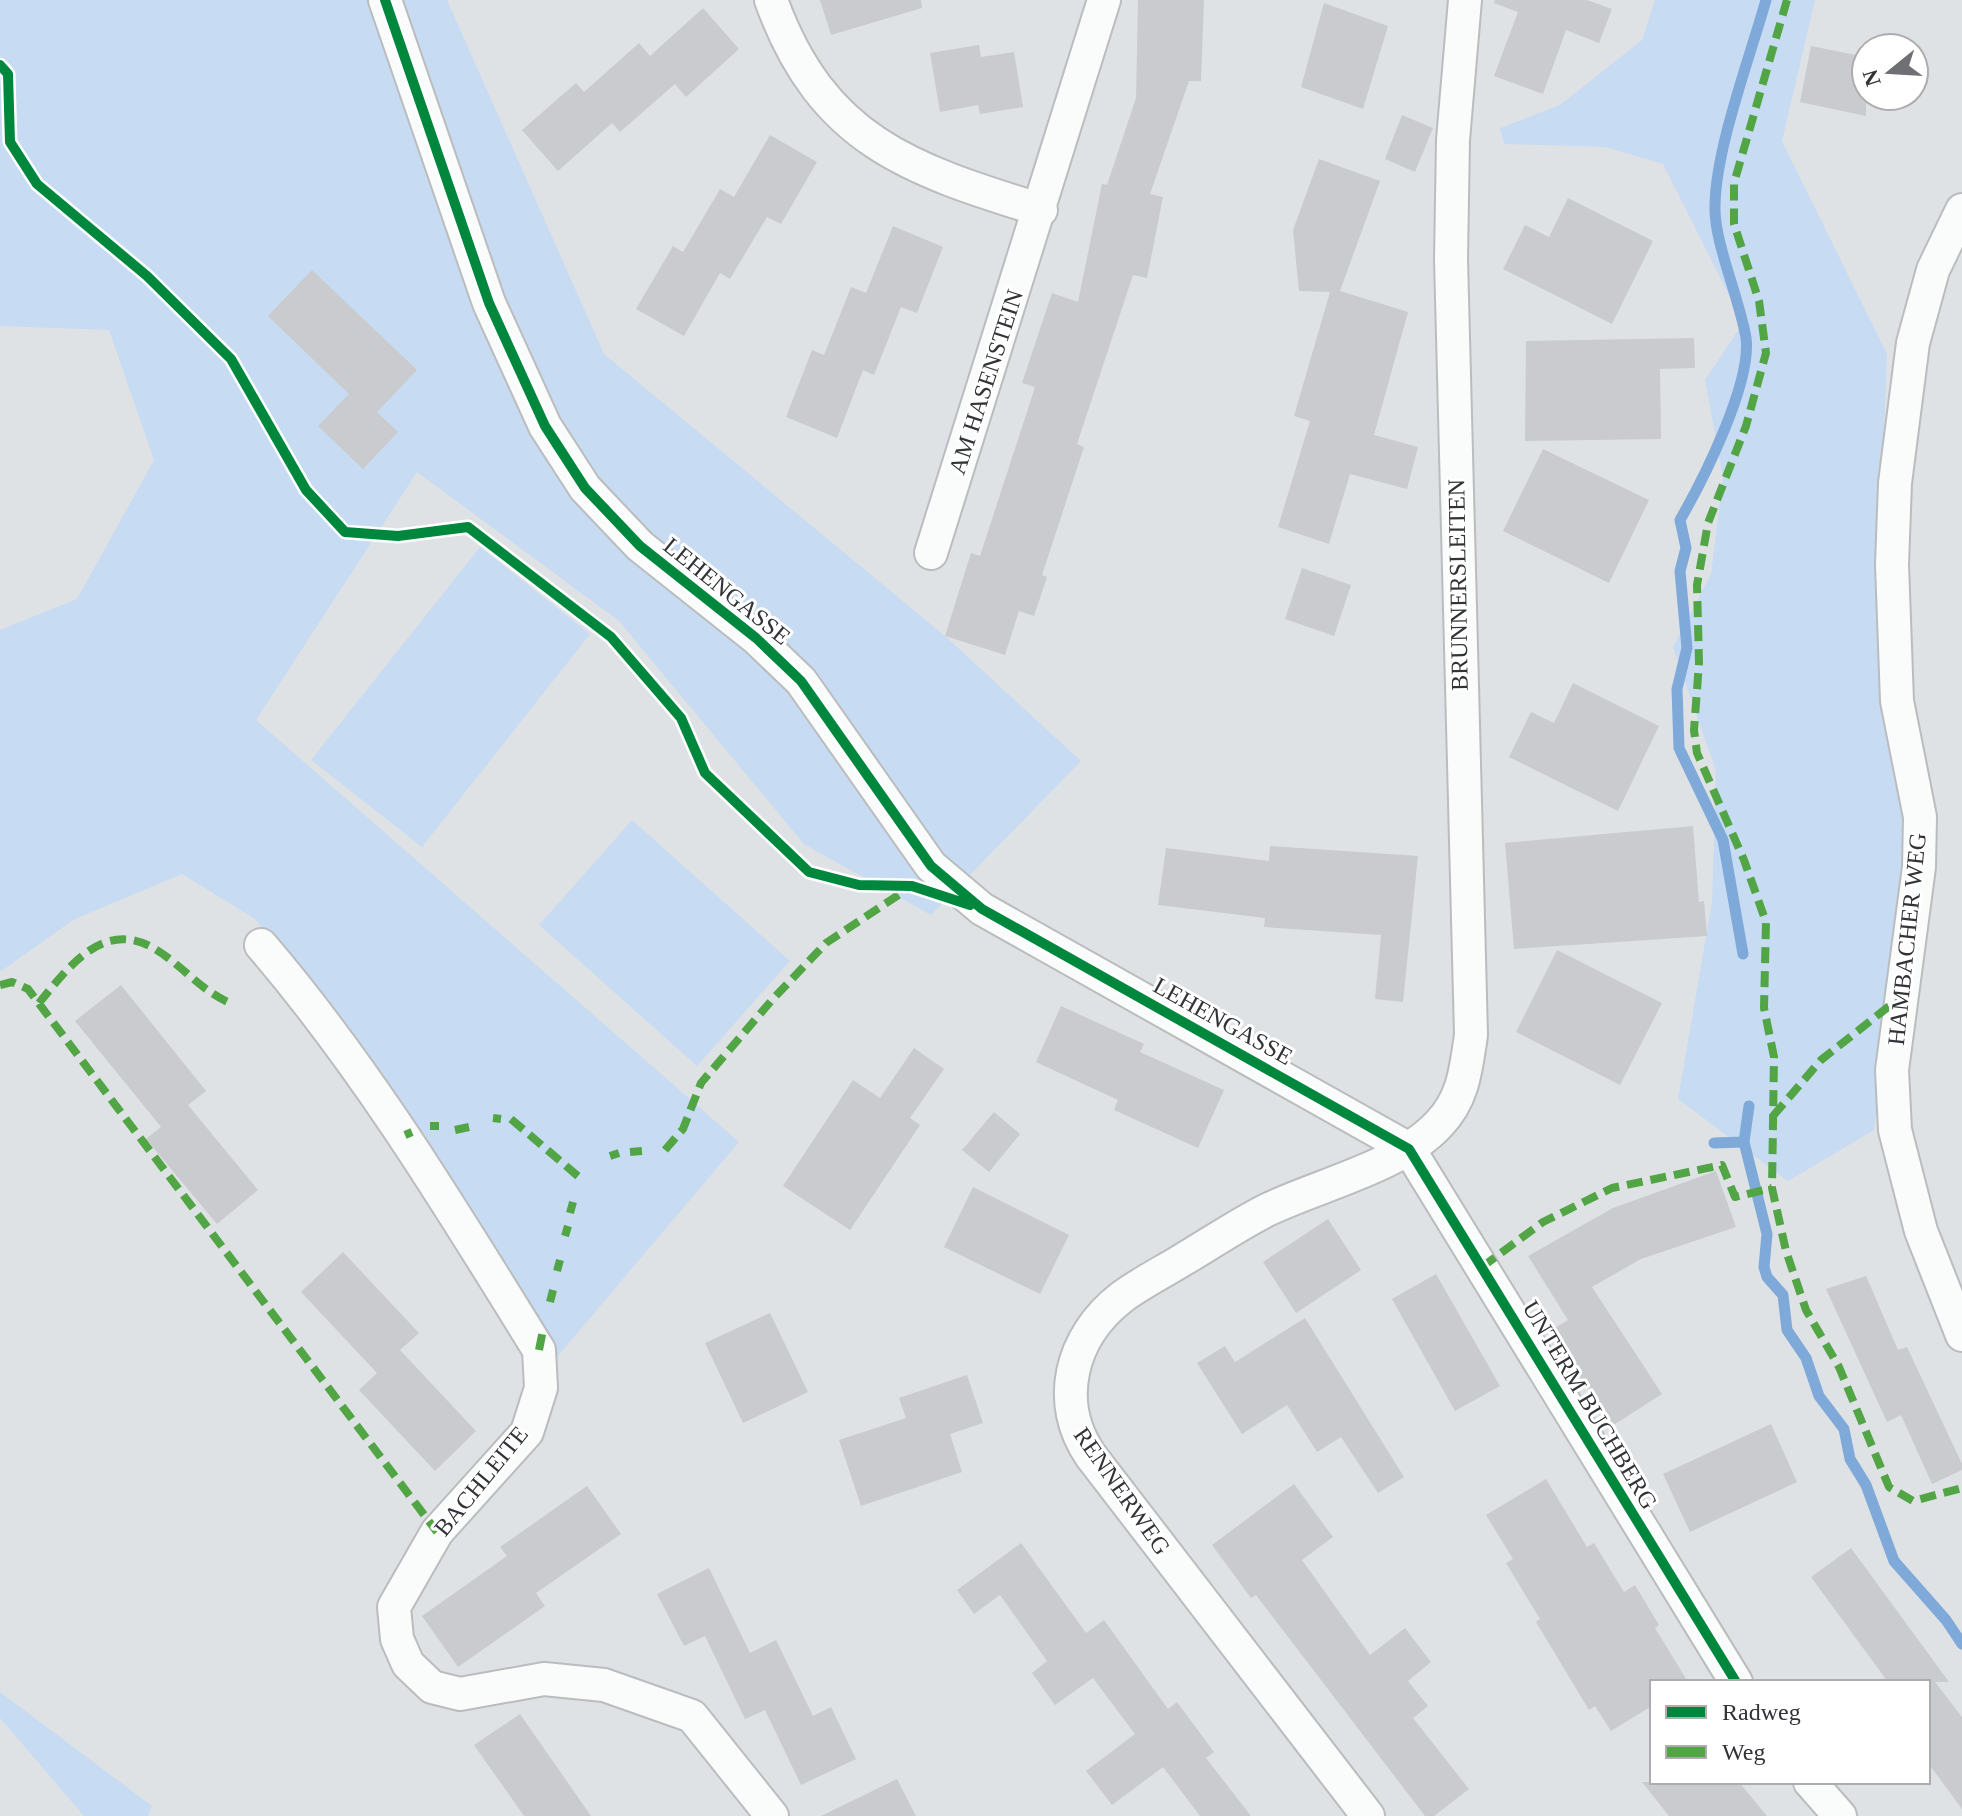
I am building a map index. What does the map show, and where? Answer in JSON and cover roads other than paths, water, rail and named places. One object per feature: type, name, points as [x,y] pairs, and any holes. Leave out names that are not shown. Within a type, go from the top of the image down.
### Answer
[{"type":"street","name":"LEHENGASSE","points":[[385,0],[489,303],[545,426],[585,488],[640,546],[756,638],[801,681],[931,866],[982,909],[1409,1149]]},
{"type":"street","points":[[771,0],[800,64],[821,94],[867,138],[937,177],[1041,210]]},
{"type":"street","name":"AM HASENSTEIN","points":[[931,553],[1041,210],[1104,0]]},
{"type":"street","name":"BRUNNERSLEITEN","points":[[1409,1149],[1439,1125],[1454,1106],[1464,1085],[1471,1035],[1451,259],[1453,140],[1465,0]]},
{"type":"street","name":"HAMBACHER WEG","points":[[1962,210],[1933,270],[1913,343],[1895,483],[1892,565],[1897,701],[1920,817],[1919,867],[1892,1070],[1895,1130],[1921,1231],[1962,1335]]},
{"type":"street","name":"BACHLEITE","points":[[261,945],[317,1011],[405,1135],[539,1350],[541,1388],[527,1432],[437,1532],[394,1607],[397,1639],[408,1664],[432,1687],[460,1694],[544,1679],[559,1680],[604,1685],[692,1716],[772,1816]]},
{"type":"street","name":"UNTERM BUCHBERG","points":[[1409,1149],[1735,1680]]},
{"type":"street","name":"RENNERWEG","points":[[1368,1816],[1077,1437],[1069,1395],[1072,1371],[1082,1345],[1096,1322],[1122,1298],[1266,1210],[1409,1149]]},
{"type":"street","points":[[1812,1784],[1840,1816]]},
{"type":"waterway","points":[[1743,954],[1723,840],[1679,748],[1677,689],[1687,648],[1680,571],[1686,548],[1680,520],[1724,431],[1746,357],[1743,323],[1719,237],[1715,207],[1727,131],[1766,0]]},
{"type":"waterway","points":[[1749,1106],[1744,1142],[1767,1234],[1764,1267],[1767,1277],[1783,1295],[1787,1330],[1806,1358],[1819,1396],[1844,1429],[1850,1459],[1866,1485],[1894,1561],[1946,1620],[1962,1644]]},
{"type":"waterway","points":[[1714,1143],[1744,1142]]}]
